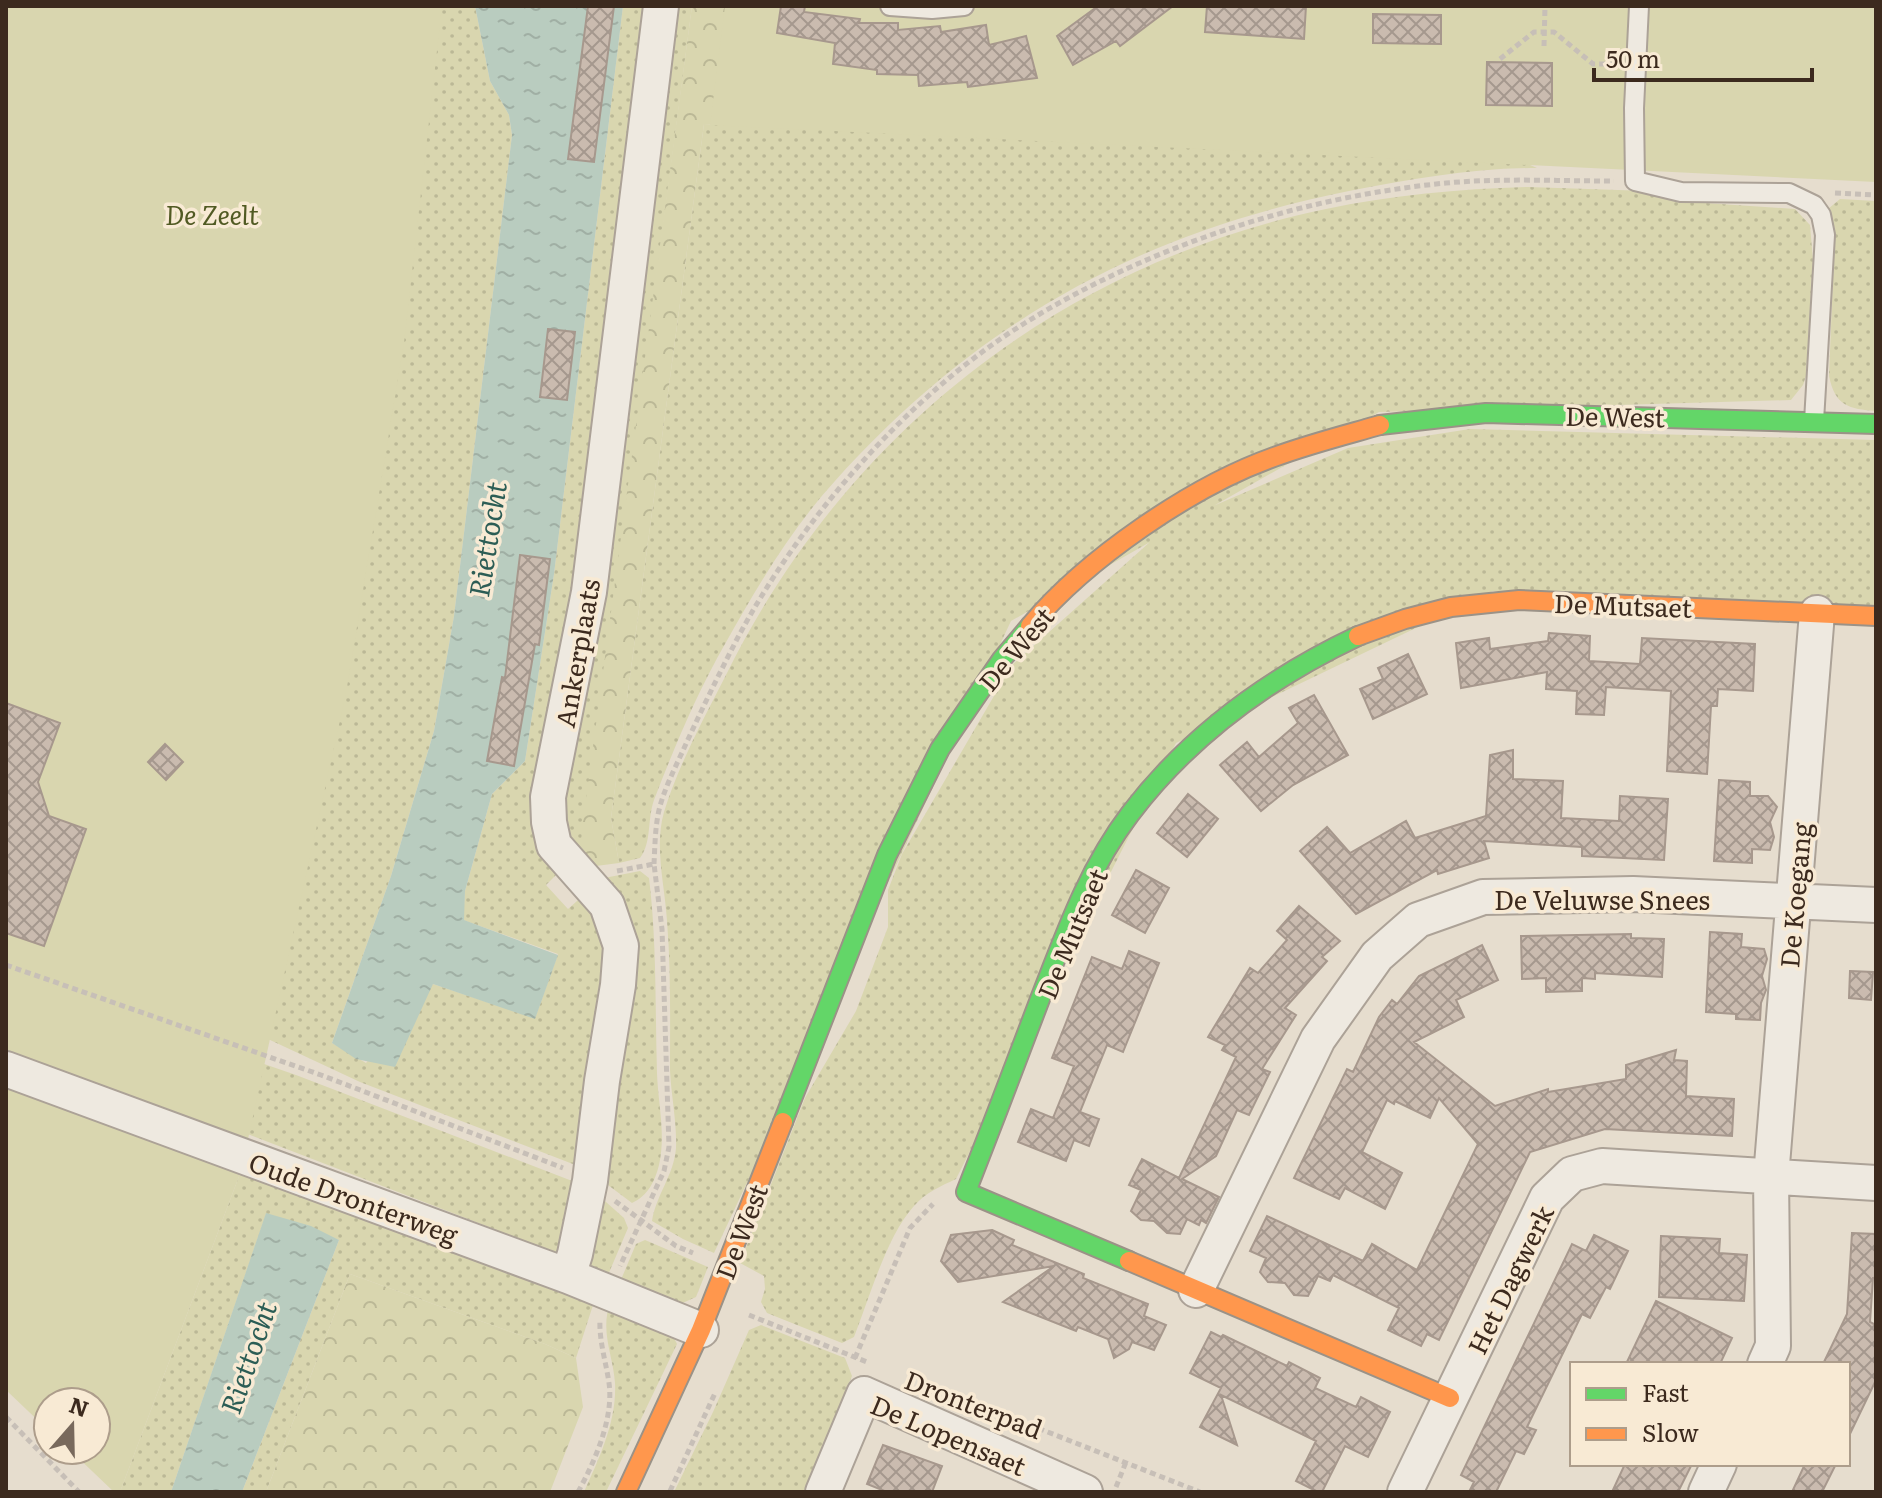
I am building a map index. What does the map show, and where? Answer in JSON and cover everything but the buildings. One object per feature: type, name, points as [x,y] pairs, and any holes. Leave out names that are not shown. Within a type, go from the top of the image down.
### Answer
[{"type":"main road","name":"De West","points":[[626,1492],[701,1330],[887,855],[940,749],[967,705],[1002,659],[1040,614],[1086,572],[1186,498],[1227,477],[1273,457],[1388,422],[1486,413],[1876,424]]},
{"type":"main road","name":"De Mutsaet","points":[[966,1192],[1078,902],[1131,814],[1192,744],[1250,698],[1313,657],[1376,628],[1452,607],[1522,600],[1876,616]]},
{"type":"main road","points":[[966,1192],[1450,1398]]},
{"type":"street","name":"Ankerplaats","points":[[568,1276],[590,1181],[621,946],[607,905],[554,845],[548,797],[589,592],[661,6]]},
{"type":"street","name":"De Koegang","points":[[1766,1362],[1773,1346],[1771,1177],[1817,613]]},
{"type":"street","name":"De Veluwse Snees","points":[[1196,1290],[1318,1039],[1377,956],[1418,920],[1483,897],[1633,894],[1794,901]]},
{"type":"street","points":[[1794,901],[1876,905]]},
{"type":"street","name":"Oude Dronterweg","points":[[6,1069],[608,1291],[701,1330]]},
{"type":"street","name":"Het Dagwerk","points":[[1405,1492],[1547,1198],[1572,1174],[1602,1166],[1876,1183]]},
{"type":"street","name":"De Lopensaet","points":[[823,1492],[866,1378],[1085,1492]]},
{"type":"street","points":[[1706,1492],[1718,1466]]},
{"type":"lane","points":[[890,6],[932,9],[964,6]]},
{"type":"lane","points":[[1639,6],[1635,181],[1681,192],[1789,193],[1814,205],[1821,215],[1825,235],[1814,421]]},
{"type":"path","points":[[1544,46],[1545,6]]},
{"type":"path","points":[[1500,59],[1534,32],[1554,32],[1593,64],[1637,65]]},
{"type":"path","points":[[578,1492],[594,1459],[609,1409],[610,1386],[600,1329],[601,1313],[608,1291],[664,1171],[669,1147],[662,929],[654,864],[656,825],[666,788],[714,683],[750,614],[822,510],[881,442],[964,367],[1024,323],[1132,266],[1244,223],[1369,194],[1447,183],[1635,181]]},
{"type":"path","points":[[1814,205],[1830,193],[1876,195]]},
{"type":"path","points":[[584,877],[654,864]]},
{"type":"path","points":[[6,965],[336,1081],[568,1169],[590,1181]]},
{"type":"path","points":[[854,1357],[910,1228],[937,1200],[966,1192]]},
{"type":"path","points":[[749,1315],[854,1357],[866,1378]]},
{"type":"path","points":[[854,1357],[866,1378]]},
{"type":"path","name":"Dronterpad","points":[[926,1384],[1200,1492]]},
{"type":"path","points":[[6,1417],[79,1492]]},
{"type":"path","points":[[1113,1492],[1126,1462]]},
{"type":"green space","name":"De Zeelt","points":[[6,6],[442,6],[404,343],[346,693],[241,1171],[120,1492],[114,1492],[87,1466],[112,1466],[112,1386],[32,1386],[32,1415],[6,1390]]},
{"type":"green space","points":[[338,6],[475,6],[490,81],[509,115],[512,135],[454,616],[434,731],[391,876],[332,1043],[366,1063],[433,984],[535,1018],[558,954],[463,920],[465,891],[492,794],[525,761],[554,574],[623,6],[649,6],[567,656],[562,869],[546,885],[568,909],[586,893],[608,935],[578,1166],[360,1082],[227,1020]]},
{"type":"green space","points":[[670,6],[692,6],[580,860],[564,840],[564,779]]},
{"type":"green space","points":[[692,6],[745,6],[1463,156],[704,124],[611,818],[619,863],[596,866],[580,860],[582,829]]},
{"type":"green space","points":[[725,6],[1876,6],[1876,182],[710,125]]},
{"type":"green space","points":[[704,124],[1514,158],[1537,168],[1419,178],[1272,209],[1200,232],[1132,259],[1067,292],[1005,330],[946,375],[890,425],[835,481],[804,519],[750,601],[686,721],[654,800],[644,852],[640,858],[619,863],[611,818]]},
{"type":"green space","points":[[1528,187],[1648,191],[1675,201],[1795,209],[1810,225],[1813,261],[1803,385],[1791,400],[1379,412],[1011,621],[714,1253],[652,1221],[676,1148],[670,1070],[668,939],[660,853],[664,812],[684,760],[725,677],[774,589],[832,509],[898,437],[971,372],[1051,317],[1137,271],[1229,235],[1326,209],[1427,194]]},
{"type":"green space","points":[[1840,199],[1876,201],[1876,411],[1851,407],[1839,400],[1829,376],[1835,229],[1828,209]]},
{"type":"green space","points":[[1470,429],[1876,440],[1876,606],[1493,591],[1176,743],[956,1179],[923,1197],[904,1218],[887,1250],[854,1337],[842,1343],[767,1313],[761,1302],[765,1289],[764,1276],[740,1263],[805,1098],[856,1011],[888,927],[888,890],[902,854],[1012,665],[1169,525],[1348,448]]},
{"type":"green space","points":[[640,871],[649,878],[652,902],[662,1142],[653,1182],[647,1192],[632,1203],[600,1179],[622,1018],[599,879]]},
{"type":"green space","points":[[6,975],[296,1075],[580,1184],[560,1260],[494,1229],[6,1041]]},
{"type":"green space","points":[[241,1171],[557,1288],[593,1305],[576,1358],[350,1274],[266,1492],[242,1492],[339,1240],[266,1214],[171,1492],[120,1492]]},
{"type":"green space","points":[[597,1194],[624,1218],[628,1228],[608,1275],[590,1267],[587,1258]]},
{"type":"green space","points":[[645,1240],[708,1267],[696,1297],[678,1305],[620,1282],[636,1244]]},
{"type":"green space","points":[[350,1274],[576,1358],[583,1407],[550,1492],[266,1492]]},
{"type":"green space","points":[[610,1303],[668,1326],[677,1344],[606,1492],[584,1492],[606,1439],[615,1397],[606,1324]]},
{"type":"green space","points":[[761,1325],[845,1358],[852,1376],[805,1492],[674,1492],[749,1330]]},
{"type":"water","name":"Riettocht","points":[[475,6],[623,6],[554,574],[525,761],[492,794],[465,891],[464,920],[558,955],[535,1019],[433,984],[395,1067],[356,1059],[332,1043],[391,876],[434,731],[454,616],[512,135],[509,115],[490,81]]},
{"type":"water","name":"Riettocht","points":[[266,1213],[311,1226],[339,1240],[242,1492],[171,1492]]},
{"type":"traffic: fast","points":[[1380,425],[1486,413],[1876,424]]},
{"type":"traffic: fast","points":[[783,1122],[887,855],[940,749],[1002,659],[1030,626]]},
{"type":"traffic: fast","points":[[1129,1261],[966,1192],[1068,927],[1115,835],[1153,785],[1233,711],[1293,670],[1358,636]]},
{"type":"traffic: slow","points":[[1030,626],[1080,575],[1110,551],[1142,527],[1209,486],[1274,457],[1380,425]]},
{"type":"traffic: slow","points":[[1358,636],[1451,607],[1519,600],[1876,616]]},
{"type":"traffic: slow","points":[[626,1492],[701,1330],[783,1122]]},
{"type":"traffic: slow","points":[[1129,1261],[1450,1398]]}]
